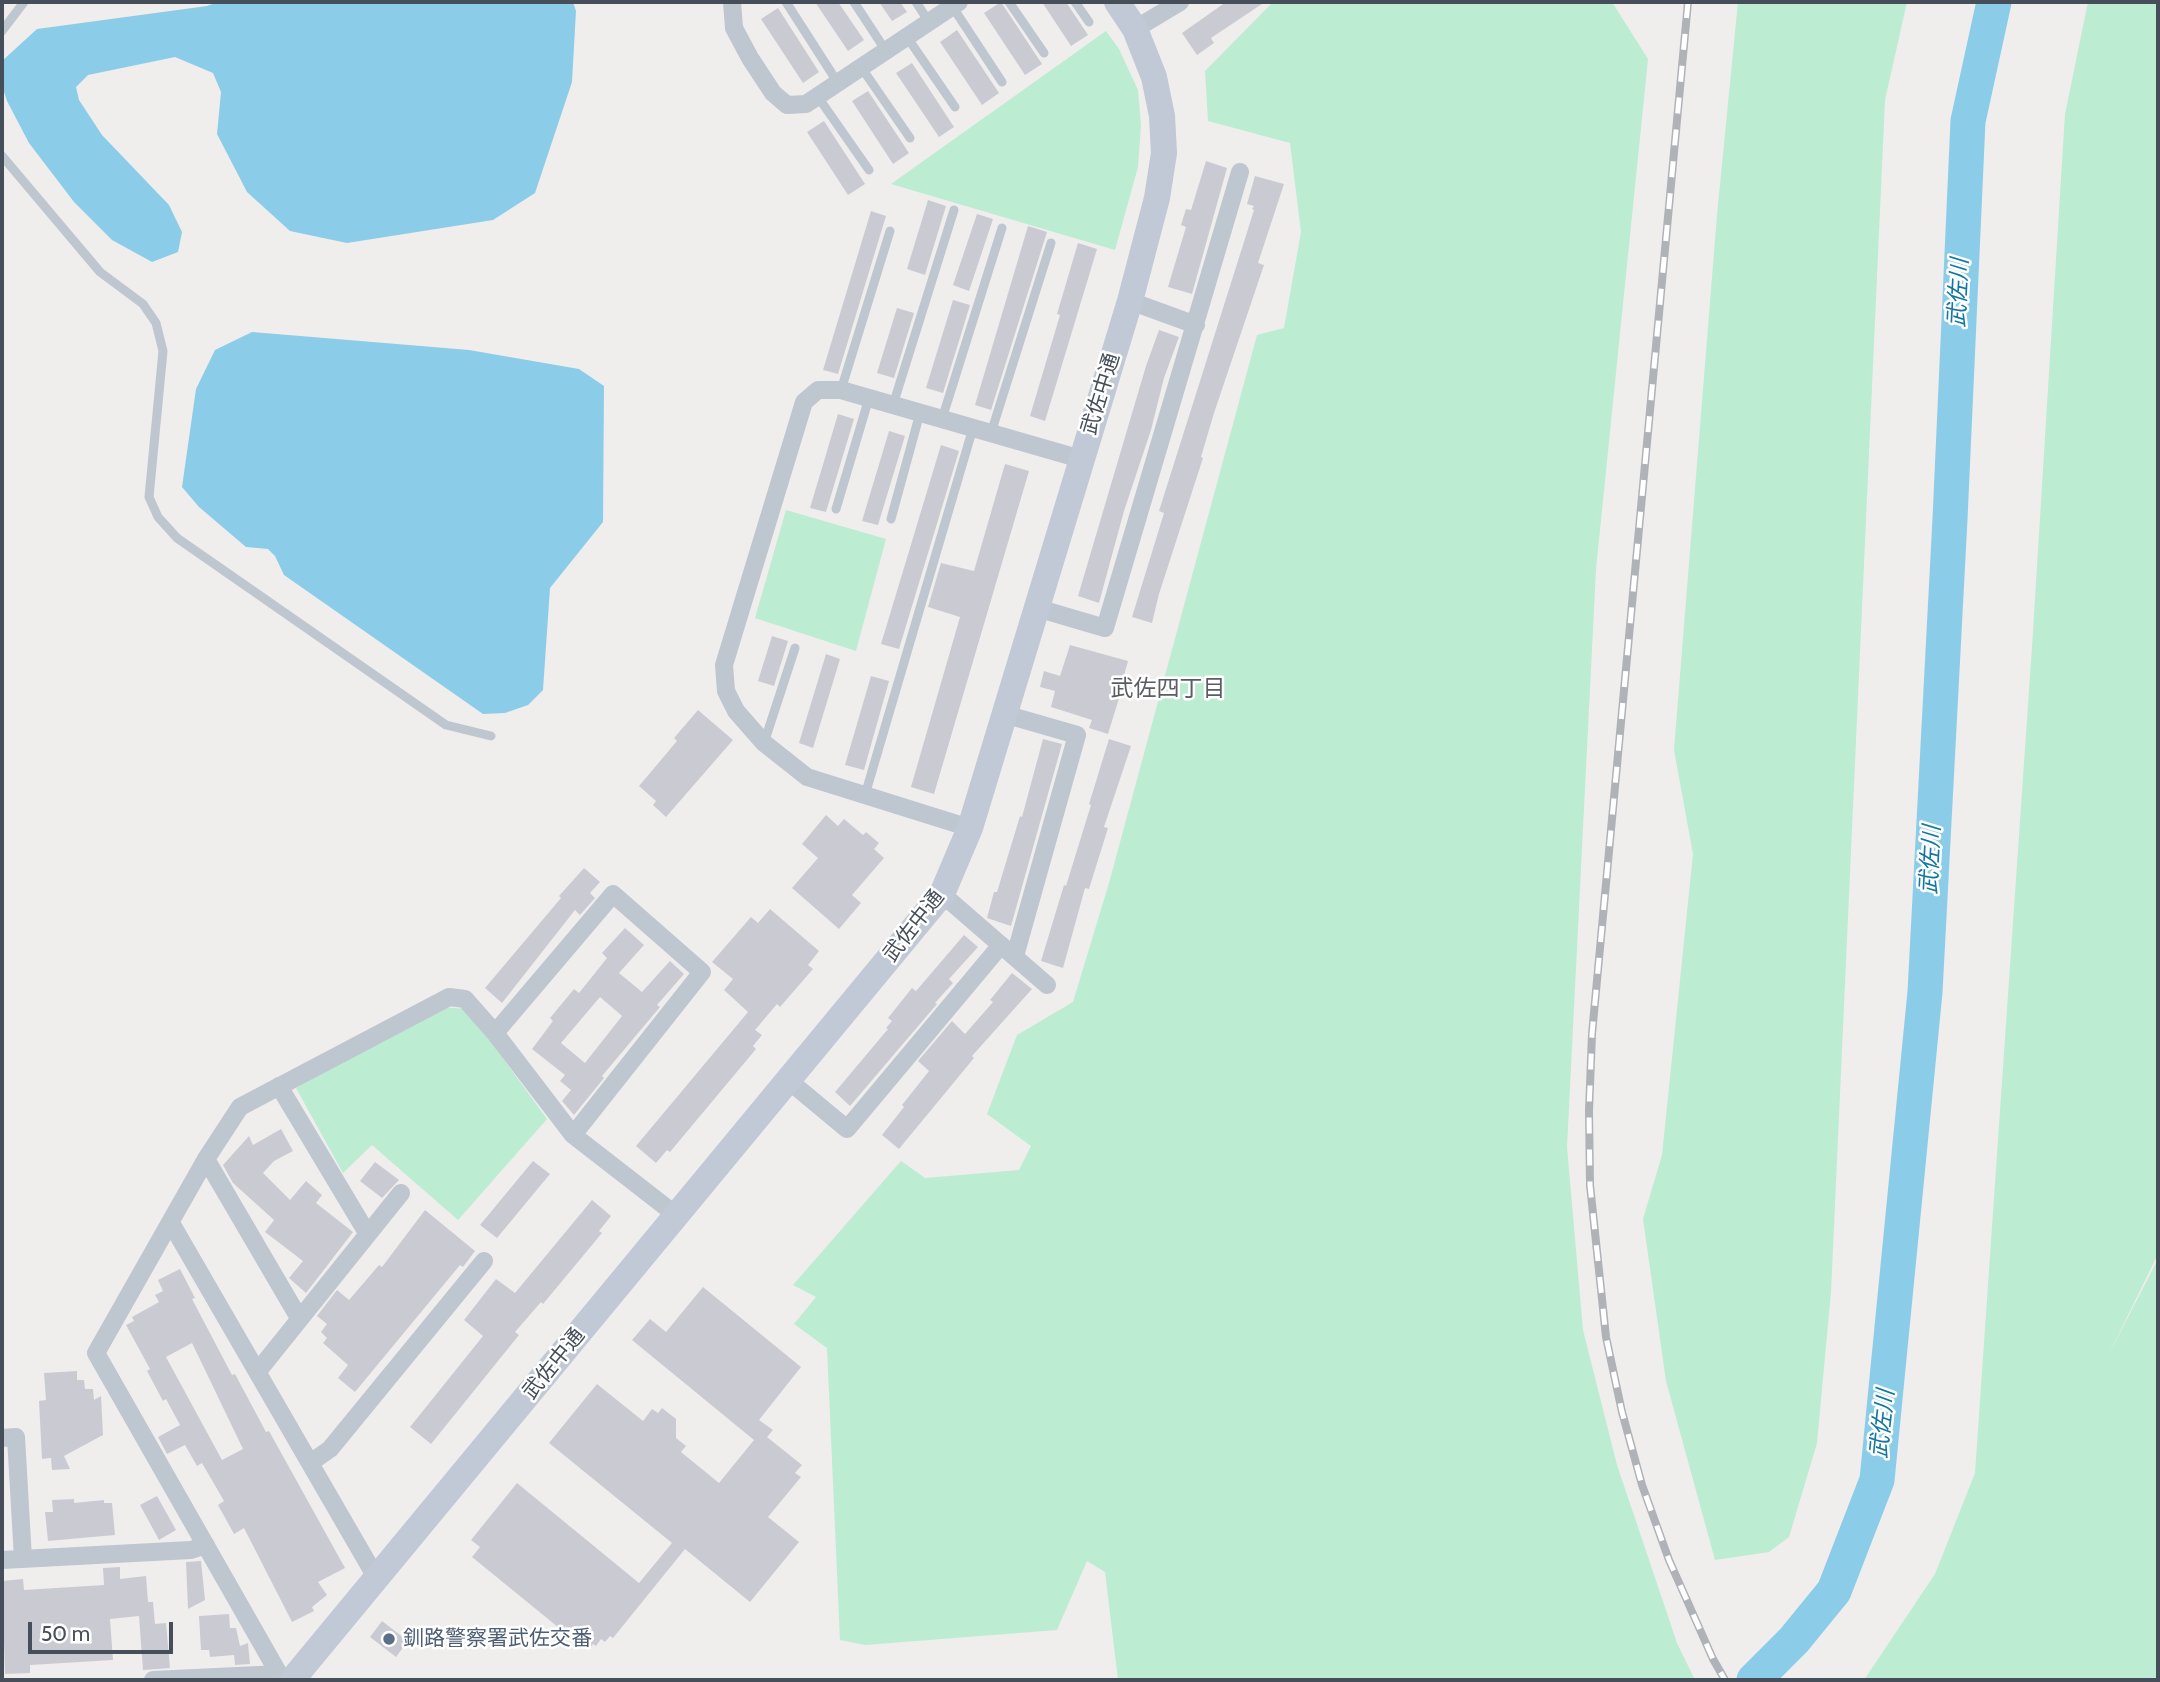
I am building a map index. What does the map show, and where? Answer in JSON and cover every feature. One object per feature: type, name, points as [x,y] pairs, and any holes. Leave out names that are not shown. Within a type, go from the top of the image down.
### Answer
[{"type":"street","points":[[732,2],[734,28],[750,58],[773,93],[787,105],[806,104],[818,97],[956,4]]},
{"type":"street","name":"武佐中通","points":[[285,1678],[377,1579],[942,894],[970,828],[1130,301],[1157,198],[1164,153],[1162,116],[1154,78],[1135,29],[1117,2]]},
{"type":"street","points":[[1135,29],[1180,2]]},
{"type":"street","points":[[1037,608],[1105,628],[1240,172]]},
{"type":"street","points":[[1130,301],[1196,325]]},
{"type":"street","points":[[970,828],[807,777],[764,743],[736,711],[726,691],[724,664],[804,402],[818,390],[841,390],[1081,459]]},
{"type":"street","points":[[788,1080],[847,1129],[1008,951],[1077,736],[1004,714]]},
{"type":"street","points":[[495,1032],[613,894],[702,972],[573,1135]]},
{"type":"street","points":[[942,894],[1047,985]]},
{"type":"street","points":[[153,1680],[285,1678],[96,1353],[206,1159],[240,1107],[449,997],[465,999],[495,1032],[573,1135],[676,1216]]},
{"type":"street","points":[[279,1086],[367,1233]]},
{"type":"street","points":[[206,1159],[299,1318]]},
{"type":"street","points":[[258,1371],[401,1193]]},
{"type":"street","points":[[171,1223],[377,1579]]},
{"type":"street","points":[[310,1463],[330,1448],[484,1261]]},
{"type":"street","points":[[2,1438],[16,1437],[23,1559]]},
{"type":"street","points":[[2,1560],[191,1550],[206,1545]]},
{"type":"lane","points":[[2,31],[24,2]]},
{"type":"lane","points":[[786,2],[838,83]]},
{"type":"lane","points":[[854,2],[886,51]]},
{"type":"lane","points":[[916,2],[929,22]]},
{"type":"lane","points":[[1009,2],[1044,53]]},
{"type":"lane","points":[[1074,2],[1089,22]]},
{"type":"lane","points":[[956,4],[1002,82]]},
{"type":"lane","points":[[907,37],[955,107]]},
{"type":"lane","points":[[862,67],[910,138]]},
{"type":"lane","points":[[818,97],[869,170]]},
{"type":"lane","points":[[2,156],[100,272],[143,304],[156,324],[163,351],[149,497],[158,517],[177,538],[446,725],[491,736]]},
{"type":"lane","points":[[893,405],[954,210]]},
{"type":"lane","points":[[942,419],[1002,228]]},
{"type":"lane","points":[[841,390],[890,231]]},
{"type":"lane","points":[[991,433],[1051,243]]},
{"type":"lane","points":[[836,509],[869,398]]},
{"type":"lane","points":[[891,519],[920,413]]},
{"type":"lane","points":[[865,795],[973,428]]},
{"type":"lane","points":[[764,743],[795,648]]},
{"type":"green space","points":[[1273,2],[1612,2],[1648,59],[1596,569],[1567,1147],[1583,1330],[1617,1465],[1677,1643],[1695,1680],[1118,1680],[1105,1572],[1087,1561],[1057,1630],[865,1645],[840,1640],[827,1348],[794,1324],[816,1297],[793,1285],[901,1161],[925,1178],[1019,1170],[1031,1146],[987,1114],[1017,1035],[1073,1002],[1109,883],[1257,335],[1284,328],[1301,232],[1290,143],[1208,121],[1205,71]]},
{"type":"green space","points":[[1738,2],[1907,2],[1885,100],[1831,1292],[1817,1443],[1789,1537],[1769,1552],[1715,1560],[1666,1381],[1643,1219],[1662,1155],[1693,854],[1674,750],[1717,215]]},
{"type":"green space","points":[[2088,2],[2158,2],[2158,1254],[2108,1356],[2158,1259],[2158,1680],[1864,1680],[1935,1574],[1975,1473],[2032,647],[2065,114]]},
{"type":"green space","points":[[1106,31],[1119,49],[1138,90],[1141,125],[1138,167],[1115,250],[891,184]]},
{"type":"green space","points":[[786,510],[886,539],[856,651],[755,618]]},
{"type":"green space","points":[[440,1007],[467,1009],[547,1119],[458,1220],[372,1145],[343,1173],[296,1088]]},
{"type":"water","points":[[218,2],[573,2],[576,11],[572,82],[535,193],[493,220],[347,243],[290,231],[247,192],[217,134],[221,92],[213,73],[175,57],[88,75],[76,87],[79,100],[102,135],[169,205],[182,232],[178,252],[152,262],[112,240],[74,202],[29,143],[2,86],[2,61],[37,29],[207,6]]},
{"type":"water","points":[[252,332],[469,350],[579,369],[604,386],[603,522],[550,588],[543,690],[528,705],[505,713],[483,714],[284,575],[275,556],[268,549],[246,547],[199,507],[182,487],[196,389],[215,350]]},
{"type":"building","points":[[815,2],[838,2],[864,40],[848,51]]},
{"type":"building","points":[[879,2],[900,2],[907,12],[892,21]]},
{"type":"building","points":[[1001,2],[1042,64],[1025,75],[984,13]]},
{"type":"building","points":[[1042,2],[1066,2],[1088,35],[1071,46]]},
{"type":"building","points":[[1226,2],[1265,2],[1211,38],[1214,43],[1197,55],[1182,33]]},
{"type":"building","points":[[778,8],[819,72],[803,83],[761,19]]},
{"type":"building","points":[[957,30],[999,93],[982,105],[940,42]]},
{"type":"building","points":[[912,63],[954,127],[939,137],[896,73]]},
{"type":"building","points":[[868,91],[909,153],[893,164],[852,101]]},
{"type":"building","points":[[824,121],[865,184],[848,195],[807,132]]},
{"type":"building","points":[[1206,161],[1227,168],[1192,294],[1168,287],[1186,227],[1181,225],[1186,209],[1191,210]]},
{"type":"building","points":[[1255,176],[1284,184],[1258,263],[1264,265],[1214,413],[1201,457],[1203,458],[1152,623],[1132,617],[1164,513],[1159,511],[1254,210],[1254,206],[1247,204]]},
{"type":"building","points":[[928,200],[946,206],[925,275],[907,269]]},
{"type":"building","points":[[871,211],[886,216],[838,374],[823,370]]},
{"type":"building","points":[[977,214],[993,219],[969,291],[953,285]]},
{"type":"building","points":[[1028,226],[1047,232],[991,410],[975,405]]},
{"type":"building","points":[[1078,243],[1097,249],[1045,421],[1030,416]]},
{"type":"building","points":[[953,300],[970,305],[943,393],[926,388]]},
{"type":"building","points":[[897,308],[914,313],[894,378],[877,373]]},
{"type":"building","points":[[1159,330],[1179,337],[1124,511],[1099,603],[1078,596]]},
{"type":"building","points":[[838,414],[854,419],[826,512],[810,508]]},
{"type":"building","points":[[889,431],[905,436],[878,525],[862,521]]},
{"type":"building","points":[[941,445],[959,451],[899,649],[881,644]]},
{"type":"building","points":[[1005,464],[1029,471],[934,794],[911,787],[960,617],[928,607],[941,563],[974,571]]},
{"type":"building","points":[[772,636],[788,641],[774,686],[758,681]]},
{"type":"building","points":[[1070,645],[1128,661],[1108,734],[1089,728],[1092,720],[1051,707],[1055,691],[1040,687],[1044,671],[1060,676]]},
{"type":"building","points":[[826,654],[840,659],[813,748],[799,743]]},
{"type":"building","points":[[871,676],[889,681],[864,770],[845,765]]},
{"type":"building","points":[[698,710],[733,740],[666,817],[653,805],[656,801],[639,786],[677,741],[674,738]]},
{"type":"building","points":[[1043,739],[1062,744],[1011,926],[987,918],[1020,816],[1022,817]]},
{"type":"building","points":[[1109,739],[1131,746],[1104,827],[1108,828],[1089,889],[1085,888],[1063,968],[1041,961],[1091,805],[1089,804]]},
{"type":"building","points":[[826,815],[838,826],[844,819],[863,835],[866,832],[879,843],[874,849],[884,858],[852,895],[861,903],[839,929],[792,888],[818,858],[802,844]]},
{"type":"building","points":[[584,868],[600,882],[590,893],[595,898],[580,915],[575,910],[502,1003],[485,988]]},
{"type":"building","points":[[770,909],[819,951],[808,965],[813,969],[780,1007],[777,1004],[755,1030],[762,1035],[753,1046],[756,1049],[670,1152],[667,1150],[656,1163],[636,1146],[748,1012],[724,990],[733,979],[712,962],[751,917],[758,923]]},
{"type":"building","points":[[625,928],[644,945],[619,973],[642,992],[670,961],[684,974],[657,1005],[660,1007],[602,1076],[604,1078],[574,1115],[562,1101],[571,1090],[560,1081],[565,1075],[532,1049],[553,1021],[550,1018],[574,989],[579,993],[607,958],[602,953]],"holes":[[[600,997],[622,1016],[585,1063],[561,1043]]]},
{"type":"building","points":[[964,935],[978,947],[949,979],[953,983],[935,1003],[937,1004],[850,1106],[835,1092],[888,1029],[886,1028],[892,1021],[888,1018],[912,988],[916,991]]},
{"type":"building","points":[[1012,973],[1032,989],[972,1056],[974,1058],[899,1149],[882,1135],[929,1071],[918,1061],[952,1021],[965,1034],[993,1002],[990,1000]]},
{"type":"building","points":[[281,1129],[293,1151],[274,1161],[263,1173],[290,1200],[306,1181],[322,1195],[316,1203],[353,1232],[306,1293],[289,1278],[303,1261],[265,1232],[274,1220],[233,1183],[223,1165],[249,1136],[253,1145]]},
{"type":"building","points":[[533,1161],[550,1174],[497,1238],[480,1225]]},
{"type":"building","points":[[375,1162],[399,1180],[382,1198],[360,1181]]},
{"type":"building","points":[[592,1200],[611,1216],[599,1231],[602,1233],[543,1304],[541,1302],[515,1332],[519,1335],[431,1444],[410,1427],[483,1336],[464,1320],[496,1279],[515,1293]]},
{"type":"building","points":[[425,1210],[475,1251],[463,1267],[460,1265],[355,1392],[338,1378],[348,1365],[323,1343],[327,1338],[321,1332],[327,1324],[317,1316],[337,1290],[349,1300],[379,1265],[382,1267]]},
{"type":"building","points":[[180,1269],[195,1298],[192,1299],[232,1375],[235,1374],[266,1432],[269,1431],[345,1568],[318,1582],[327,1595],[312,1607],[314,1611],[292,1622],[244,1528],[234,1534],[218,1505],[224,1501],[202,1463],[197,1466],[185,1445],[167,1454],[158,1437],[180,1425],[166,1399],[163,1401],[147,1371],[150,1369],[126,1325],[134,1321],[132,1317],[159,1302],[155,1295],[163,1291],[158,1280]],"holes":[[[192,1343],[243,1449],[222,1460],[166,1357]]]},
{"type":"building","points":[[703,1287],[801,1367],[759,1420],[773,1430],[767,1437],[802,1465],[795,1473],[801,1477],[768,1517],[799,1542],[750,1602],[685,1549],[613,1638],[610,1636],[605,1642],[601,1639],[596,1646],[593,1644],[590,1648],[583,1643],[580,1645],[472,1557],[480,1547],[471,1540],[517,1483],[639,1583],[672,1543],[549,1443],[597,1384],[643,1421],[652,1409],[658,1413],[662,1408],[676,1419],[676,1438],[686,1446],[681,1452],[719,1483],[754,1440],[632,1340],[650,1319],[666,1332]]},
{"type":"building","points":[[77,1371],[77,1380],[84,1380],[85,1389],[93,1389],[94,1400],[101,1396],[103,1435],[64,1456],[70,1469],[52,1470],[51,1458],[42,1459],[39,1401],[46,1400],[44,1373]]},
{"type":"building","points":[[157,1496],[176,1530],[159,1540],[140,1505]]},
{"type":"building","points":[[74,1499],[74,1503],[104,1500],[104,1503],[112,1503],[115,1535],[48,1541],[45,1512],[53,1512],[52,1500]]},
{"type":"building","points":[[201,1561],[205,1600],[188,1609],[186,1562]]},
{"type":"building","points":[[120,1567],[120,1579],[146,1576],[148,1602],[153,1602],[155,1624],[166,1623],[170,1668],[143,1670],[139,1616],[110,1619],[113,1660],[30,1665],[30,1673],[5,1674],[2,1581],[23,1579],[24,1590],[104,1585],[103,1568]]},
{"type":"building","points":[[229,1614],[230,1628],[236,1628],[240,1646],[248,1643],[250,1664],[235,1665],[234,1655],[210,1657],[209,1650],[201,1650],[199,1616]]},
{"type":"building","name":"釧路警察署武佐交番","points":[[382,1621],[408,1641],[396,1657],[370,1637]]},
{"type":"waterway","name":"武佐川","points":[[1754,1680],[1794,1640],[1834,1591],[1877,1480],[1925,992],[1968,121],[1994,2]]},
{"type":"railway","points":[[1688,2],[1592,1034],[1590,1185],[1606,1337],[1622,1412],[1642,1485],[1669,1560],[1725,1680]]},
{"type":"place","name":"釧路警察署武佐交番","points":[[389,1639]]},
{"type":"district","name":"武佐四丁目","points":[[1168,689]]}]
